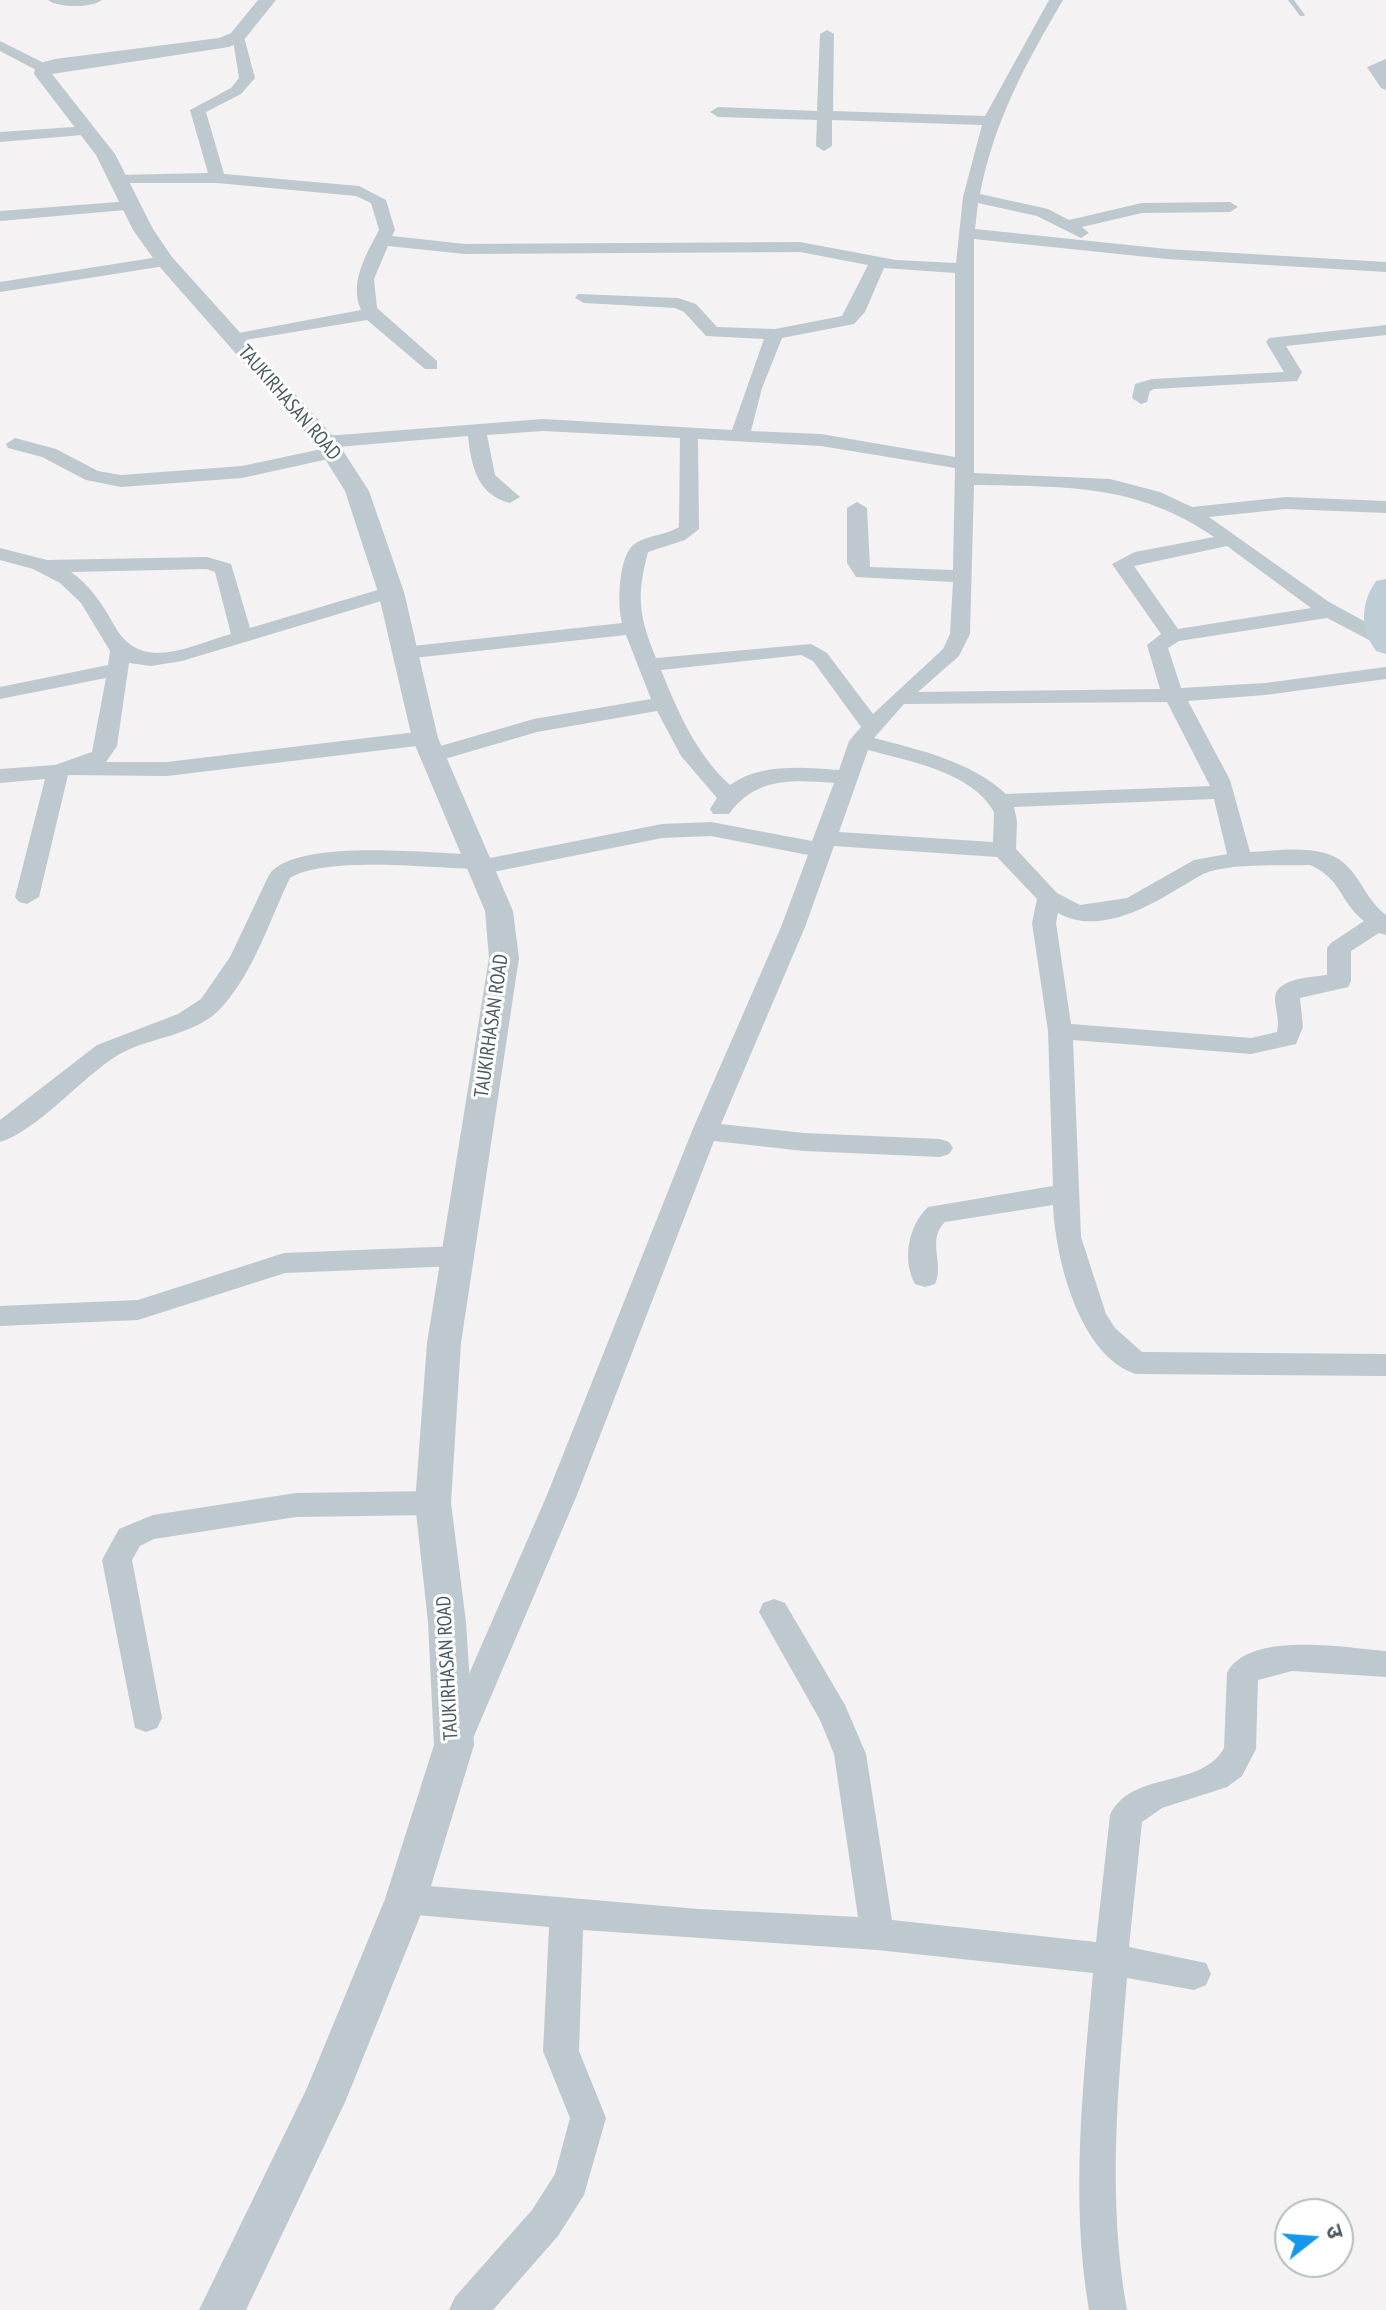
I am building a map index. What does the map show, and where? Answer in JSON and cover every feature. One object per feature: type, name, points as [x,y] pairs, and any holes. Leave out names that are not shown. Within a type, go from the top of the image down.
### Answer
[{"type":"main road","points":[[1383,642],[1375,617],[1386,587]]},
{"type":"street","points":[[55,0],[91,0]]},
{"type":"street","points":[[0,45],[43,68],[208,46],[237,37],[267,0]]},
{"type":"street","points":[[454,1745],[562,1495],[705,1131],[793,927],[845,777],[865,733],[898,698],[952,652],[960,634],[965,472],[962,268],[972,197],[992,121],[1012,72],[1056,0]]},
{"type":"street","points":[[824,146],[827,34]]},
{"type":"street","points":[[217,178],[198,110],[236,91],[247,78],[237,37]]},
{"type":"street","points":[[1386,63],[1375,67],[1386,85]]},
{"type":"street","name":"TAUKIRHASAN ROAD","points":[[43,68],[47,81],[88,131],[165,261],[330,447],[357,491],[391,592],[428,747],[482,864],[499,911],[504,958],[444,1343],[433,1503],[447,1622],[454,1745],[406,1899],[324,2100],[222,2310]]},
{"type":"street","points":[[718,112],[992,121]]},
{"type":"street","points":[[0,137],[88,131]]},
{"type":"street","points":[[0,216],[217,178],[335,188],[370,195],[378,200],[387,222],[367,266],[361,291],[370,314],[431,365]]},
{"type":"street","points":[[972,197],[1042,212],[1099,245]]},
{"type":"street","points":[[1068,225],[1142,208],[1230,207]]},
{"type":"street","points":[[967,233],[1197,257],[1386,267]]},
{"type":"street","points":[[381,240],[465,249],[800,247],[878,262],[962,268]]},
{"type":"street","points":[[0,287],[97,269],[165,261]]},
{"type":"street","points":[[584,298],[678,303],[690,308],[712,332],[775,334],[848,320],[856,312],[878,262]]},
{"type":"street","points":[[233,339],[370,314]]},
{"type":"street","points":[[1141,398],[1141,388],[1152,384],[1291,377],[1293,372],[1275,342],[1386,330]]},
{"type":"street","points":[[740,435],[753,388],[775,334]]},
{"type":"street","points":[[15,444],[49,453],[93,476],[121,481],[242,472],[330,447],[477,429],[543,425],[821,440],[965,472],[1128,489],[1151,495],[1188,513],[1328,612],[1383,642]]},
{"type":"street","points":[[477,429],[482,476],[490,486],[510,497]]},
{"type":"street","points":[[689,432],[689,529],[683,535],[650,542],[639,549],[630,583],[629,609],[663,703],[689,753],[709,780],[728,796]]},
{"type":"street","points":[[1188,513],[1286,503],[1386,507]]},
{"type":"street","points":[[857,508],[857,563],[863,573],[964,576]]},
{"type":"street","points":[[1173,636],[1122,564],[1132,557],[1192,550],[1228,540]]},
{"type":"street","points":[[0,554],[44,566],[74,583],[92,604],[119,661],[106,746],[101,756],[66,769]]},
{"type":"street","points":[[44,566],[207,563],[224,568],[242,637]]},
{"type":"street","points":[[0,693],[119,661],[150,662],[391,592]]},
{"type":"street","points":[[1240,859],[1215,770],[1176,695],[1157,653],[1157,645],[1173,636],[1328,612]]},
{"type":"street","points":[[404,653],[635,628]]},
{"type":"street","points":[[648,665],[804,648],[820,657],[865,733],[981,784],[999,801],[1005,813],[1004,850],[1049,898],[1076,913],[1099,913],[1135,904],[1202,865],[1240,859],[1325,860],[1338,869],[1360,906],[1382,925],[1339,948],[1339,981],[1299,987],[1287,995],[1291,1027],[1287,1038],[1251,1046],[1060,1031]]},
{"type":"street","points":[[898,698],[1045,700],[1176,695],[1305,687],[1386,673]]},
{"type":"street","points":[[0,776],[66,769],[167,769],[428,747],[663,703]]},
{"type":"street","points":[[27,897],[66,769]]},
{"type":"street","points":[[711,829],[728,796],[766,777],[794,774],[845,777]]},
{"type":"street","points":[[999,801],[1222,792]]},
{"type":"street","points":[[0,1133],[40,1105],[104,1052],[124,1041],[195,1016],[211,1004],[241,959],[282,873],[296,864],[333,860],[482,864],[662,831],[711,829],[822,844],[1004,850]]},
{"type":"street","points":[[1049,898],[1044,923],[1060,1031],[1068,1237],[1093,1316],[1105,1335],[1136,1363],[1386,1365]]},
{"type":"street","points":[[705,1131],[804,1142],[940,1148]]},
{"type":"street","points":[[925,1277],[922,1233],[927,1222],[937,1214],[1066,1193]]},
{"type":"street","points":[[0,1316],[138,1310],[284,1263],[458,1256]]},
{"type":"street","points":[[146,1718],[117,1560],[121,1545],[134,1533],[153,1527],[296,1505],[433,1503]]},
{"type":"street","points":[[774,1612],[834,1715],[850,1754],[877,1934]]},
{"type":"street","points":[[1108,2310],[1102,2281],[1095,2184],[1110,1959],[1126,1815],[1152,1797],[1216,1777],[1231,1766],[1240,1749],[1243,1673],[1255,1663],[1282,1658],[1386,1664]]},
{"type":"street","points":[[406,1899],[699,1925],[877,1934],[1110,1959],[1194,1974]]},
{"type":"street","points":[[468,2310],[545,2223],[571,2182],[588,2118],[561,2051],[567,1913]]},
{"type":"lane","points":[[1291,0],[1302,15]]}]
